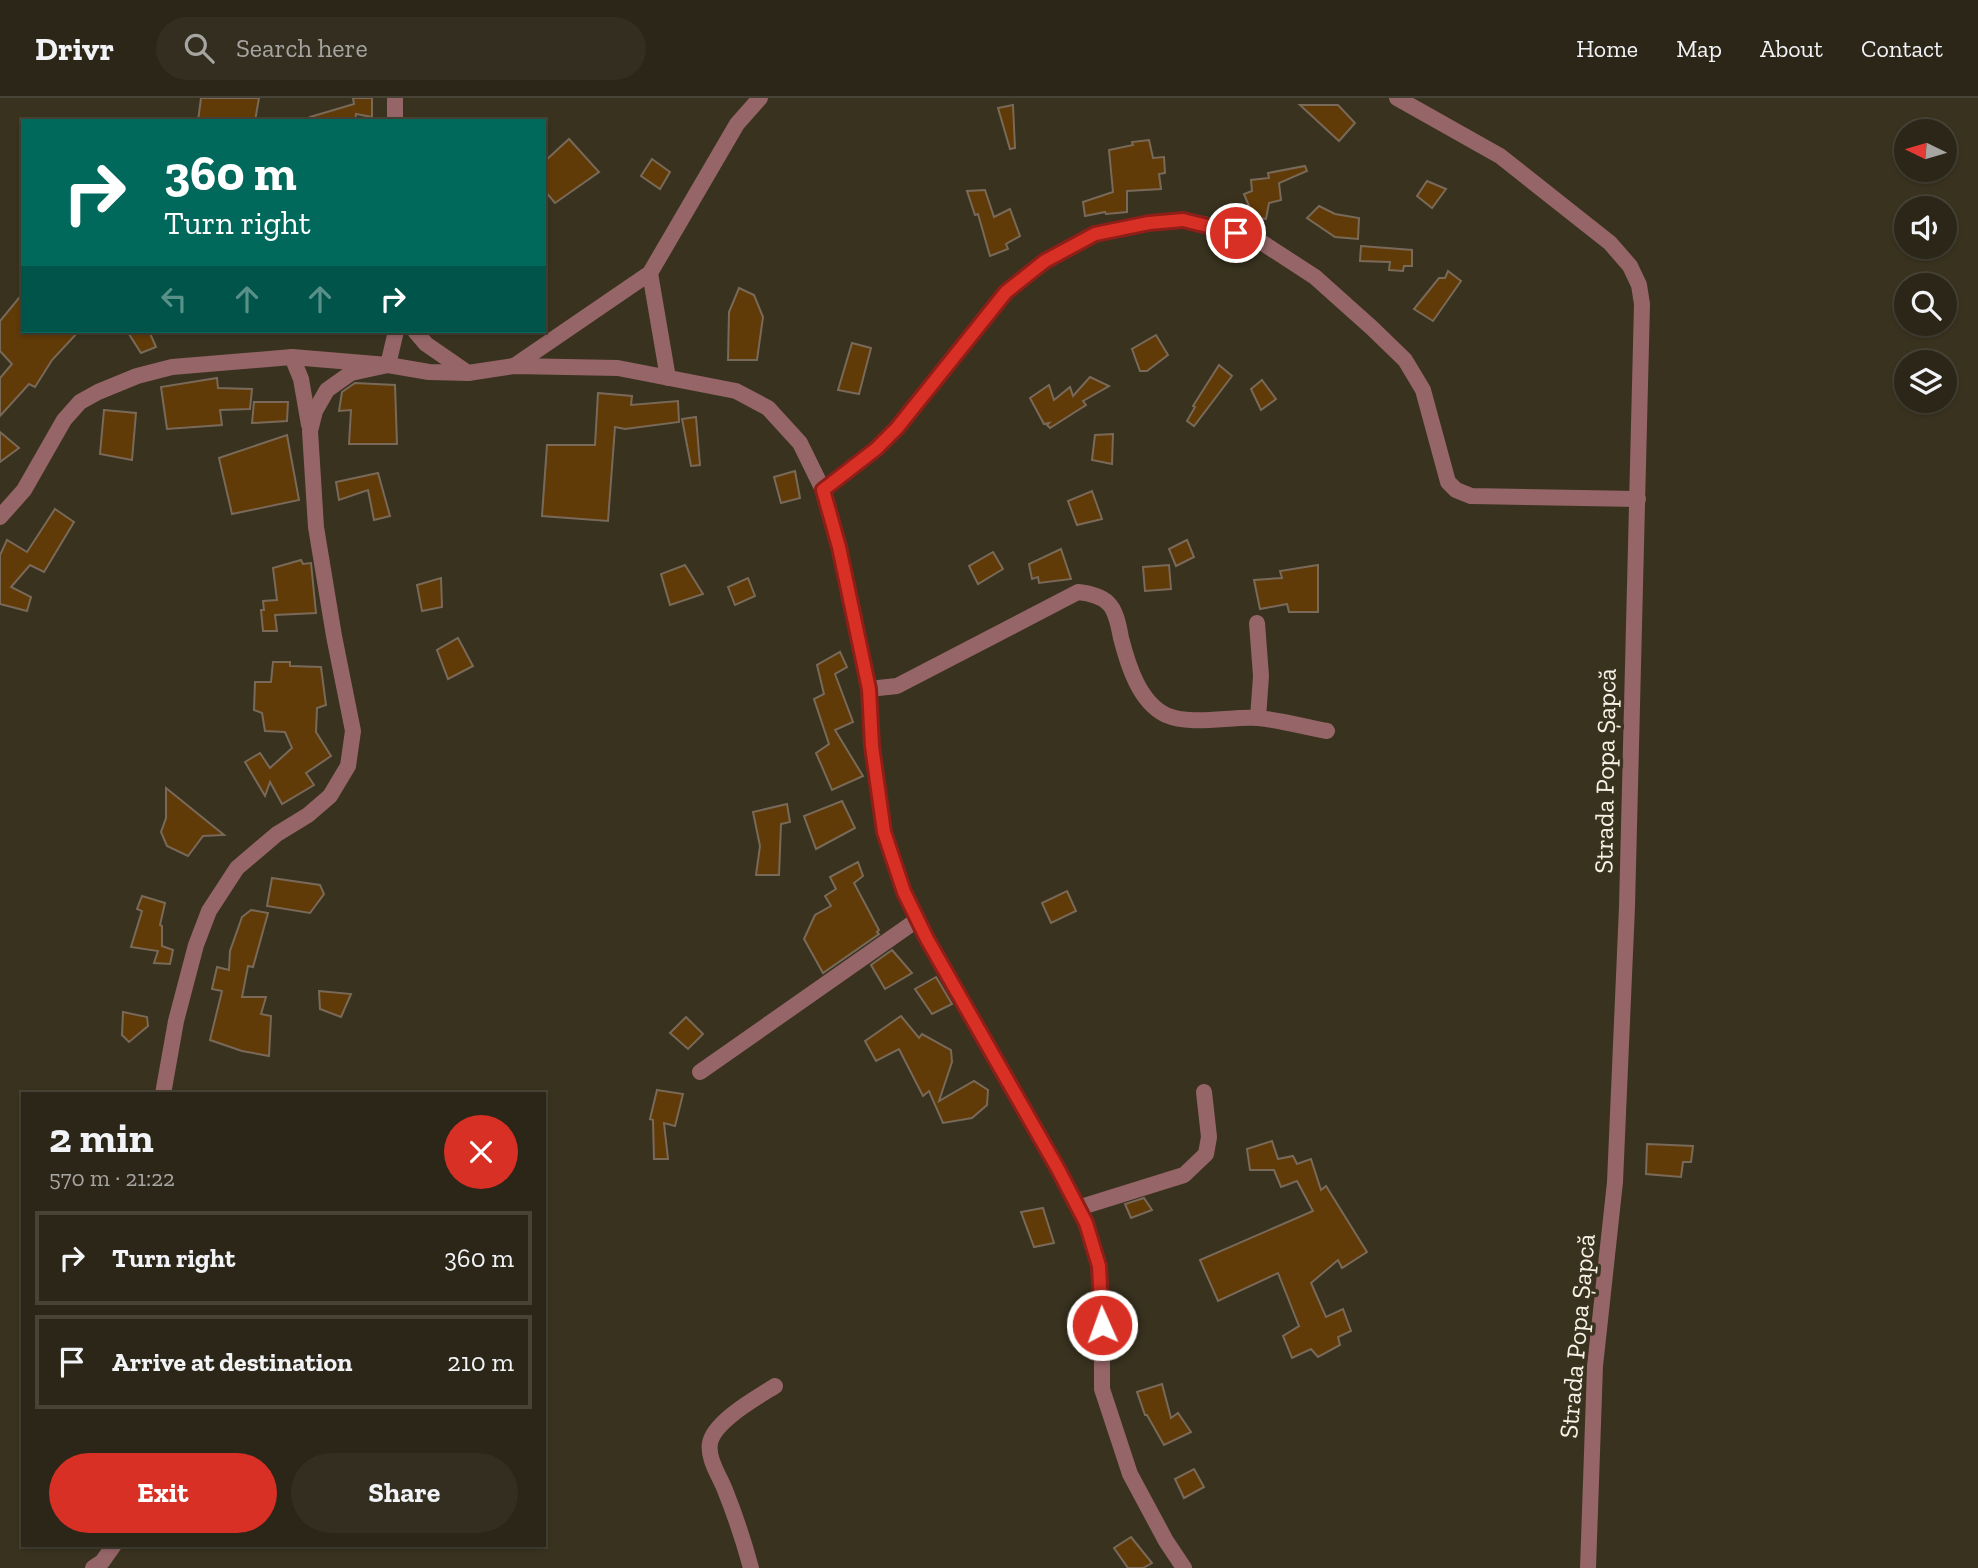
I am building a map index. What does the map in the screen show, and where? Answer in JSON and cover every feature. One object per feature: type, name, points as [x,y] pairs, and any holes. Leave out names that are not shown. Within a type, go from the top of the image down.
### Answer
[{"type":"street","points":[[395,98],[395,119]]},
{"type":"street","points":[[514,366],[650,273],[737,124],[760,98]]},
{"type":"street","name":"Strada Popa Șapcă","points":[[1397,98],[1500,156],[1610,243],[1630,266],[1639,285],[1642,304],[1627,907],[1615,1182],[1595,1366],[1588,1568]]},
{"type":"street","points":[[823,490],[876,449],[897,428],[1006,292],[1045,261],[1095,234],[1149,223],[1183,220],[1214,226],[1258,240],[1315,277],[1405,360],[1423,390],[1441,464],[1448,482],[1456,490],[1471,496],[1638,499]]},
{"type":"street","points":[[650,273],[668,378]]},
{"type":"street","points":[[388,365],[396,333]]},
{"type":"street","points":[[417,333],[426,344],[468,373]]},
{"type":"street","points":[[163,1092],[176,1021],[196,945],[209,911],[237,868],[277,834],[308,815],[330,796],[348,766],[353,731],[318,541],[310,430],[301,379],[292,357]]},
{"type":"street","points":[[0,517],[24,490],[64,419],[80,402],[137,376],[172,367],[292,357],[388,365],[429,372],[468,373],[514,366],[618,368],[736,391],[768,408],[800,443],[823,490],[839,547],[869,689],[872,746],[884,832],[904,892],[1086,1223],[1099,1266],[1102,1389],[1130,1474],[1166,1541],[1184,1568]]},
{"type":"street","points":[[310,430],[315,411],[327,390],[351,373],[388,365]]},
{"type":"street","points":[[869,689],[897,686],[1078,592],[1091,594],[1108,603],[1117,620],[1135,680],[1149,702],[1167,715],[1192,719],[1258,718],[1327,731]]},
{"type":"street","points":[[1257,623],[1261,676],[1258,718]]},
{"type":"street","points":[[700,1072],[917,920]]},
{"type":"street","points":[[1078,1208],[1184,1175],[1206,1154],[1209,1137],[1204,1092]]},
{"type":"street","points":[[751,1568],[730,1503],[713,1462],[710,1443],[717,1429],[730,1416],[775,1386]]},
{"type":"street","points":[[93,1568],[102,1562],[113,1547]]},
{"type":"building","points":[[201,98],[259,98],[255,119],[198,119]]},
{"type":"building","points":[[353,98],[372,98],[372,117],[356,114],[355,119],[310,119],[310,117],[354,104]]},
{"type":"building","points":[[1013,105],[1015,148],[1010,149],[998,108]]},
{"type":"building","points":[[1300,105],[1338,105],[1355,123],[1339,141]]},
{"type":"building","points":[[569,139],[599,172],[555,203],[546,192],[546,160]]},
{"type":"building","points":[[1149,140],[1153,158],[1164,157],[1165,173],[1159,174],[1161,189],[1127,191],[1127,212],[1085,216],[1083,202],[1113,192],[1109,150],[1133,145],[1132,142]]},
{"type":"building","points":[[652,159],[670,172],[660,189],[641,176]]},
{"type":"building","points":[[1305,166],[1307,171],[1279,183],[1281,200],[1269,203],[1266,219],[1249,217],[1249,206],[1244,194],[1252,191],[1251,180],[1269,178],[1268,173]]},
{"type":"building","points":[[1427,181],[1446,189],[1432,208],[1417,196]]},
{"type":"building","points":[[985,190],[994,217],[1010,209],[1020,236],[1006,244],[1008,249],[990,256],[978,214],[975,215],[967,191]]},
{"type":"building","points":[[1319,206],[1335,214],[1359,218],[1358,239],[1335,237],[1307,218]]},
{"type":"building","points":[[1361,246],[1412,250],[1412,266],[1404,266],[1403,271],[1389,270],[1390,262],[1360,261]]},
{"type":"building","points":[[1448,271],[1461,281],[1433,321],[1414,309],[1439,278],[1445,278]]},
{"type":"building","points":[[739,288],[754,295],[763,317],[757,360],[728,360],[729,312]]},
{"type":"building","points":[[21,295],[21,333],[77,333],[52,360],[35,387],[29,384],[0,416],[0,378],[12,364],[0,351],[0,321]]},
{"type":"building","points":[[128,333],[150,333],[156,347],[141,353]]},
{"type":"building","points":[[1156,335],[1168,355],[1147,371],[1140,371],[1132,349]]},
{"type":"building","points":[[852,343],[871,348],[859,394],[838,390]]},
{"type":"building","points":[[1219,365],[1232,376],[1194,426],[1187,421],[1195,407],[1193,406]]},
{"type":"building","points":[[1090,377],[1109,386],[1083,401],[1086,405],[1050,428],[1047,425],[1049,423],[1044,424],[1030,398],[1049,385],[1054,400],[1070,387],[1073,396]]},
{"type":"building","points":[[217,378],[218,388],[252,389],[250,409],[220,410],[222,425],[167,429],[161,387]]},
{"type":"building","points":[[1262,380],[1276,399],[1261,410],[1251,389]]},
{"type":"building","points":[[355,383],[395,385],[397,444],[349,444],[351,410],[339,411],[342,392]]},
{"type":"building","points":[[598,393],[632,396],[631,405],[678,401],[679,422],[625,429],[615,427],[608,521],[542,516],[547,445],[595,445]]},
{"type":"building","points":[[254,402],[288,402],[287,421],[252,423]]},
{"type":"building","points":[[104,410],[136,413],[132,460],[100,454]]},
{"type":"building","points":[[696,417],[700,465],[691,466],[682,419]]},
{"type":"building","points":[[0,432],[19,448],[0,462]]},
{"type":"building","points":[[1113,434],[1112,464],[1092,460],[1095,435]]},
{"type":"building","points":[[287,435],[299,500],[232,514],[219,458]]},
{"type":"building","points":[[795,471],[800,498],[781,503],[774,477]]},
{"type":"building","points":[[378,473],[390,516],[374,520],[368,490],[339,500],[336,482]]},
{"type":"building","points":[[1092,491],[1102,519],[1077,525],[1068,501]]},
{"type":"building","points":[[55,509],[74,522],[44,572],[30,565],[11,587],[31,597],[27,611],[0,604],[0,555],[7,540],[27,552]]},
{"type":"building","points":[[1187,540],[1194,557],[1176,566],[1169,549]]},
{"type":"building","points":[[1061,549],[1071,579],[1039,583],[1038,577],[1032,579],[1029,564]]},
{"type":"building","points":[[993,552],[1003,569],[978,584],[969,566]]},
{"type":"building","points":[[301,560],[303,564],[311,563],[316,613],[275,615],[277,631],[263,631],[263,601],[277,600],[273,568]]},
{"type":"building","points":[[685,565],[703,594],[670,605],[661,574]]},
{"type":"building","points":[[1169,565],[1171,589],[1145,591],[1143,567]]},
{"type":"building","points":[[1318,565],[1318,612],[1289,612],[1287,604],[1260,609],[1254,580],[1282,578],[1280,571]]},
{"type":"building","points":[[441,578],[442,607],[422,611],[417,585]]},
{"type":"building","points":[[748,578],[755,596],[735,605],[728,587]]},
{"type":"building","points":[[458,638],[473,666],[448,679],[437,650]]},
{"type":"building","points":[[840,652],[847,667],[835,674],[853,722],[835,730],[863,776],[832,790],[816,753],[829,744],[814,699],[824,694],[817,665]]},
{"type":"building","points":[[273,662],[290,662],[290,666],[321,667],[326,705],[317,708],[316,732],[331,756],[306,773],[314,785],[282,804],[270,782],[265,796],[245,762],[260,753],[270,768],[292,748],[285,732],[265,731],[262,713],[254,710],[255,682],[271,682]]},
{"type":"building","points":[[166,788],[224,835],[203,836],[188,856],[167,846],[161,832],[166,818]]},
{"type":"building","points":[[842,801],[855,828],[816,849],[804,816]]},
{"type":"building","points":[[787,804],[790,822],[781,824],[779,875],[756,875],[760,846],[753,812]]},
{"type":"building","points":[[858,862],[863,876],[854,883],[879,934],[823,973],[804,939],[815,915],[831,906],[825,896],[836,889],[830,877]]},
{"type":"building","points":[[272,878],[320,885],[324,894],[310,913],[267,906]]},
{"type":"building","points":[[1067,891],[1076,911],[1051,923],[1042,903]]},
{"type":"building","points":[[142,896],[165,903],[160,925],[162,946],[173,950],[170,964],[154,963],[158,951],[131,947],[142,911],[137,909]]},
{"type":"building","points":[[251,910],[268,913],[253,967],[248,966],[242,997],[266,997],[261,1014],[271,1016],[269,1056],[242,1051],[210,1040],[222,991],[212,989],[217,967],[229,970],[230,951],[242,917]]},
{"type":"building","points":[[892,950],[912,973],[885,989],[871,965]]},
{"type":"building","points":[[936,977],[952,1004],[932,1014],[915,989]]},
{"type":"building","points":[[319,991],[351,994],[341,1017],[320,1009]]},
{"type":"building","points":[[123,1012],[147,1017],[148,1026],[129,1042],[122,1035]]},
{"type":"building","points":[[901,1016],[919,1038],[922,1034],[951,1050],[952,1062],[939,1101],[974,1081],[988,1090],[987,1105],[972,1118],[943,1123],[929,1091],[923,1096],[899,1049],[876,1061],[865,1041]]},
{"type":"building","points":[[686,1017],[703,1034],[688,1049],[670,1033]]},
{"type":"building","points":[[657,1090],[683,1094],[675,1126],[664,1123],[668,1159],[654,1159],[653,1120],[650,1119]]},
{"type":"building","points":[[1272,1141],[1278,1159],[1293,1156],[1297,1164],[1311,1159],[1321,1190],[1326,1186],[1367,1252],[1342,1268],[1338,1260],[1311,1283],[1326,1317],[1343,1309],[1351,1331],[1338,1337],[1340,1345],[1318,1357],[1311,1349],[1292,1358],[1283,1336],[1299,1326],[1278,1273],[1218,1301],[1200,1260],[1313,1211],[1297,1181],[1281,1187],[1274,1170],[1250,1170],[1247,1149]]},
{"type":"building","points":[[1647,1144],[1693,1146],[1691,1162],[1683,1162],[1681,1177],[1646,1174]]},
{"type":"building","points":[[1144,1198],[1152,1210],[1131,1218],[1125,1204]]},
{"type":"building","points":[[1043,1208],[1054,1243],[1034,1247],[1021,1212]]},
{"type":"building","points":[[1162,1384],[1171,1418],[1178,1413],[1191,1432],[1164,1445],[1145,1415],[1137,1392]]},
{"type":"building","points":[[1194,1469],[1204,1487],[1184,1498],[1175,1479]]},
{"type":"building","points":[[1131,1537],[1152,1563],[1143,1568],[1128,1568],[1114,1548]]},
{"type":"route","points":[[1102,1325],[1099,1266],[1086,1223],[927,939],[904,892],[884,832],[872,746],[869,689],[839,547],[823,490],[876,449],[897,428],[1006,292],[1045,261],[1095,234],[1149,223],[1183,220],[1236,233]]}]
